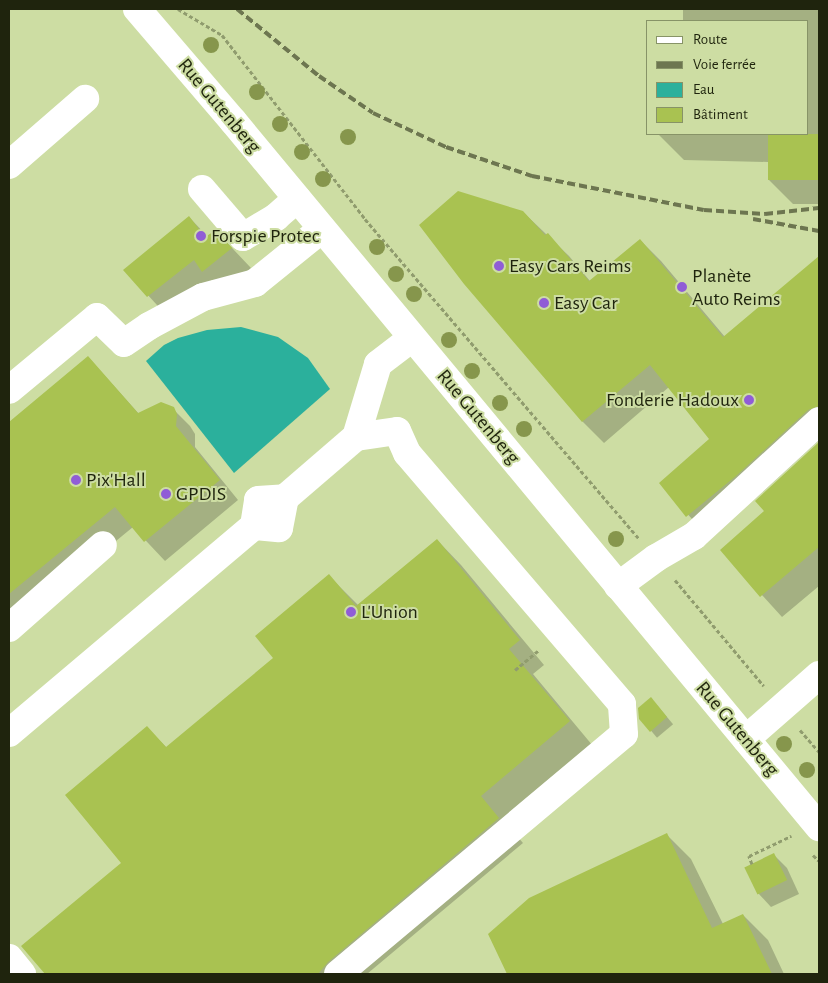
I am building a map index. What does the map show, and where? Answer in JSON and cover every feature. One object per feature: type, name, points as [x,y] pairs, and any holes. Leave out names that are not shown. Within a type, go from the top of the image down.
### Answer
[{"type":"street","name":"Rue Gutenberg","points":[[136,9],[297,199],[746,740],[807,831]]},
{"type":"street","points":[[9,165],[85,100]]},
{"type":"street","points":[[202,189],[243,237],[276,217],[297,199]]},
{"type":"street","points":[[9,390],[97,316],[124,343],[149,326],[204,297],[255,283],[322,229]]},
{"type":"street","points":[[9,733],[254,526],[279,528],[285,498],[356,437],[378,364],[412,338]]},
{"type":"street","points":[[618,586],[656,558],[694,536],[819,421]]},
{"type":"street","points":[[338,974],[624,734],[622,704],[407,453],[397,432],[356,437]]},
{"type":"street","points":[[9,628],[103,545]]},
{"type":"street","points":[[746,740],[819,675]]},
{"type":"street","points":[[9,958],[22,974]]},
{"type":"path","points":[[178,9],[222,34],[365,219],[656,558],[819,752]]},
{"type":"path","points":[[752,864],[749,856],[807,831]]},
{"type":"water","points":[[241,327],[278,337],[308,358],[330,389],[234,473],[146,361],[164,345],[178,338],[207,330]]},
{"type":"building","points":[[819,134],[819,180],[768,180],[768,135]]},
{"type":"building","points":[[458,191],[523,211],[545,235],[548,233],[589,281],[640,239],[723,337],[819,256],[819,406],[808,410],[736,476],[686,517],[659,483],[709,439],[650,365],[582,422],[464,284],[419,225]]},
{"type":"building","points":[[189,216],[205,237],[216,230],[232,248],[202,272],[194,260],[147,297],[123,270]]},
{"type":"building","name":"Pix'Hall","points":[[88,356],[138,413],[161,402],[174,407],[177,414],[176,426],[220,480],[144,542],[115,507],[9,594],[9,422]]},
{"type":"building","points":[[819,442],[819,547],[760,597],[720,550],[764,511],[755,501]]},
{"type":"building","points":[[437,539],[520,640],[509,649],[570,721],[481,796],[499,818],[328,962],[318,974],[45,974],[21,946],[121,863],[65,795],[147,726],[166,747],[273,658],[255,636],[329,574],[356,606]]},
{"type":"building","points":[[651,697],[667,717],[650,732],[639,719],[638,708]]},
{"type":"building","points":[[667,833],[712,928],[743,914],[772,974],[507,974],[488,934],[529,898]]},
{"type":"building","points":[[774,853],[787,880],[757,894],[744,867]]},
{"type":"railway","points":[[237,9],[319,76],[373,113],[446,147],[532,176],[704,210],[765,214],[819,208]]},
{"type":"railway","points":[[753,219],[819,231]]},
{"type":"place","name":"Forspie Protec","points":[[201,236]]},
{"type":"place","name":"Easy Cars Reims","points":[[499,266]]},
{"type":"place","name":"Planète Auto Reims","points":[[682,287]]},
{"type":"place","name":"Easy Car","points":[[544,303]]},
{"type":"place","name":"Fonderie Hadoux","points":[[749,400]]},
{"type":"place","name":"Pix'Hall","points":[[76,480]]},
{"type":"place","name":"GPDIS","points":[[166,494]]},
{"type":"place","name":"L'Union","points":[[351,612]]}]
